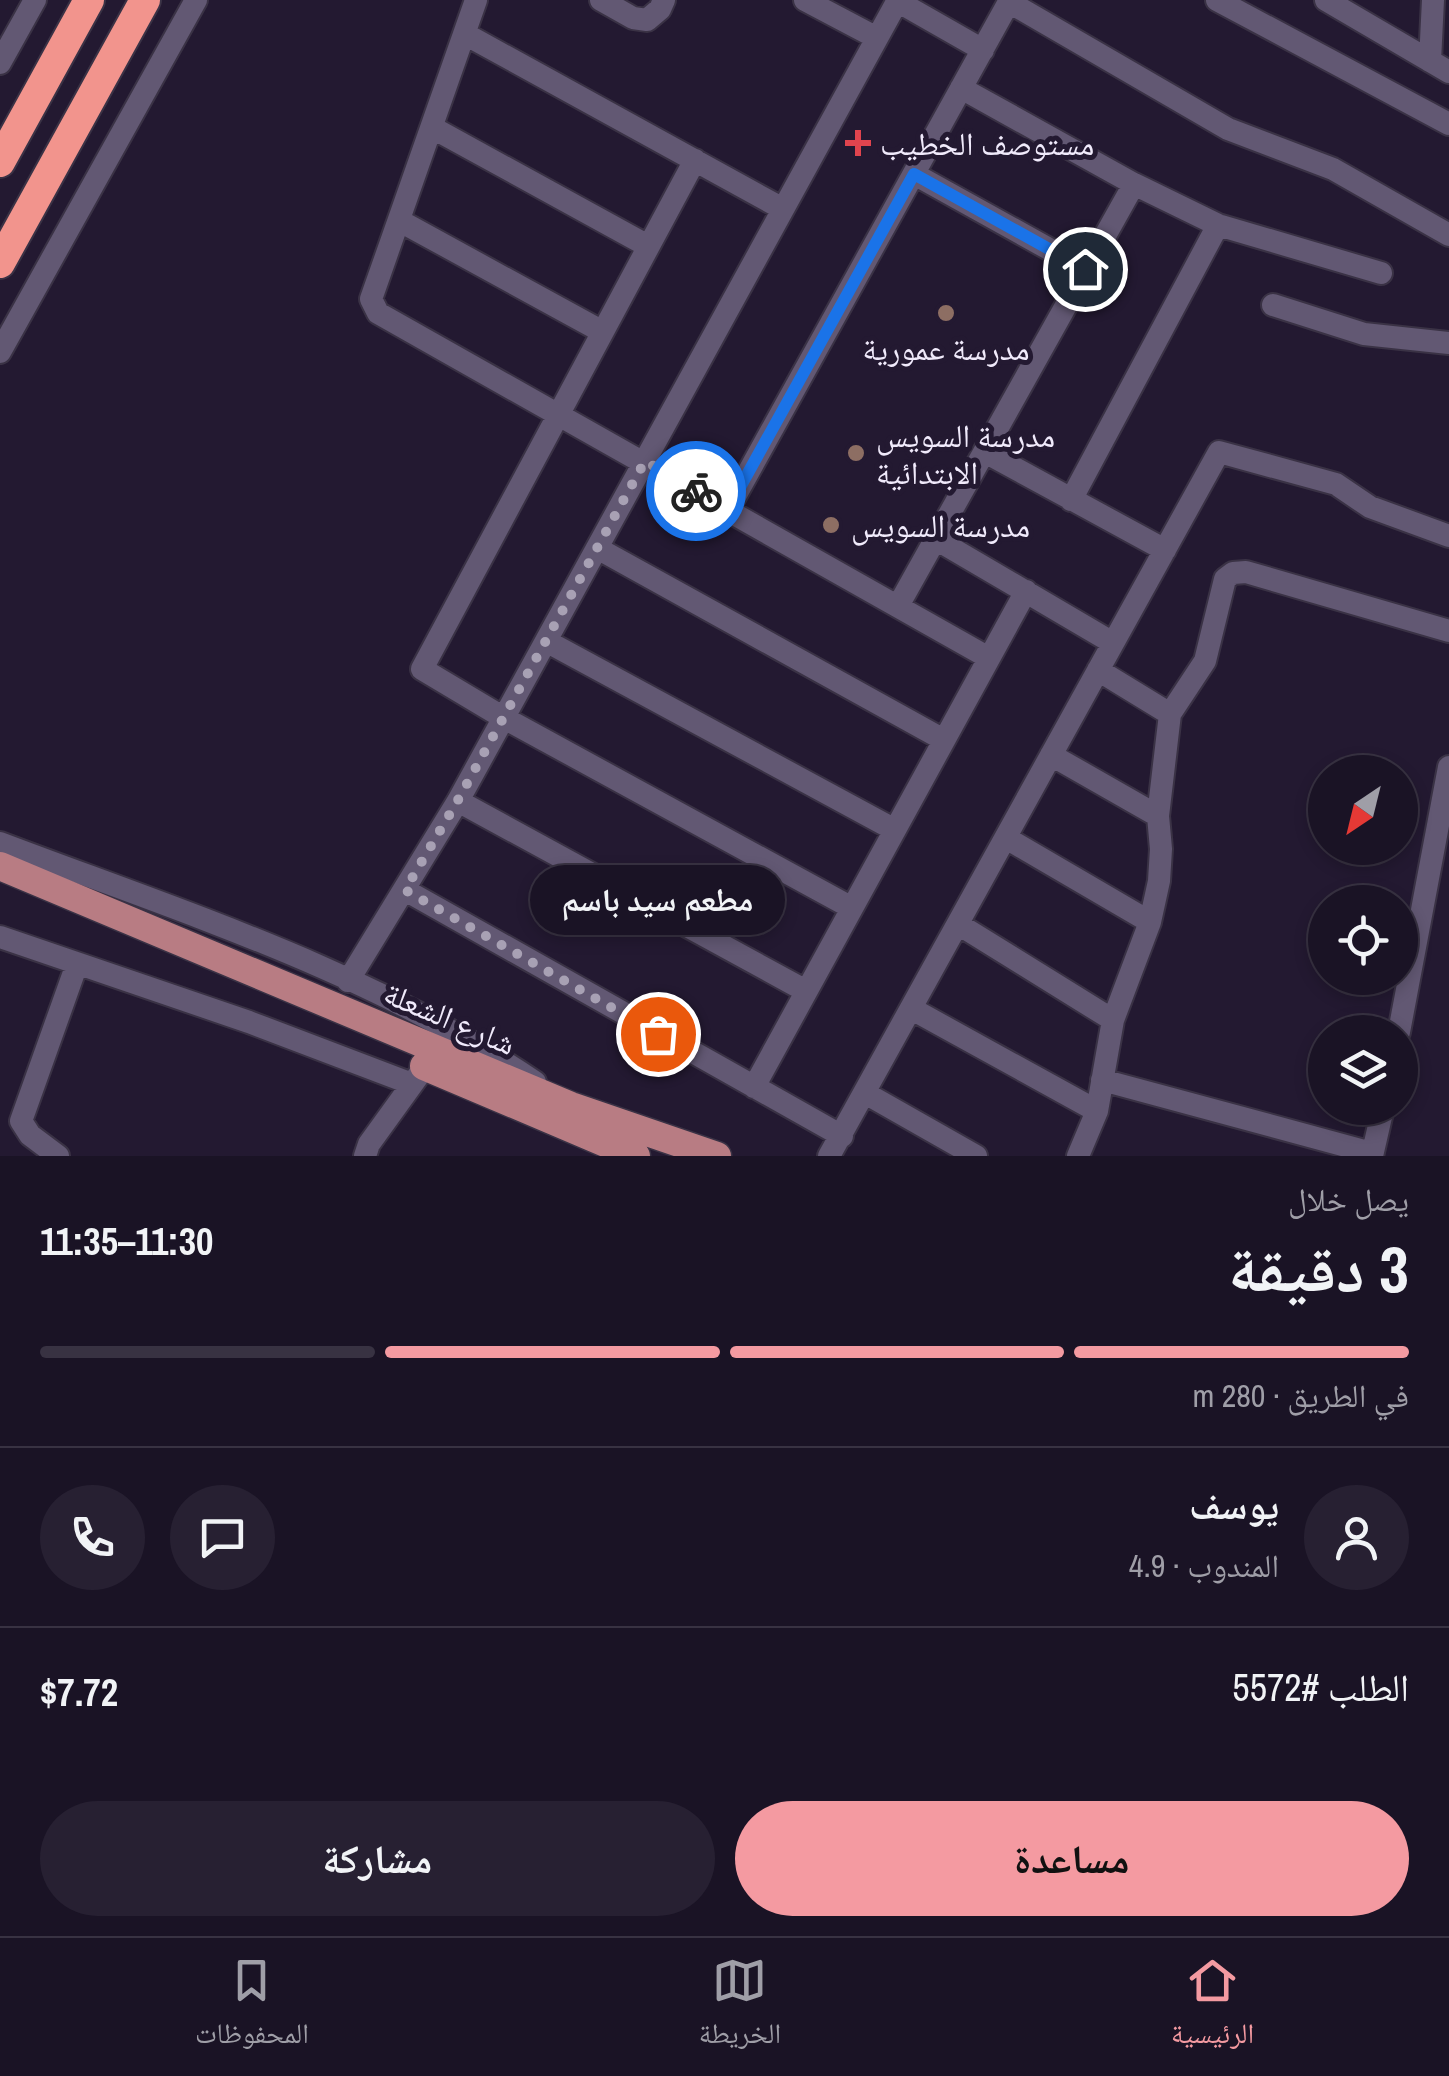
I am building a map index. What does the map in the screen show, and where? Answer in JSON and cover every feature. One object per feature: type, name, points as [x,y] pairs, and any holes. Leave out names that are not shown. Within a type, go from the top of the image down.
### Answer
[{"type":"highway","points":[[0,162],[89,0]]},
{"type":"highway","points":[[0,264],[146,0]]},
{"type":"main road","points":[[0,866],[158,941]]},
{"type":"main road","points":[[0,884],[158,941]]},
{"type":"main road","name":"شارع الشعلة","points":[[158,941],[419,1075],[636,1156]]},
{"type":"main road","name":"شارع الشعلة","points":[[158,941],[571,1106],[717,1156]]},
{"type":"street","points":[[0,63],[35,0]]},
{"type":"street","points":[[0,352],[196,0]]},
{"type":"street","points":[[476,0],[371,299],[372,306],[378,313],[990,658]]},
{"type":"street","points":[[600,0],[633,18],[647,20],[664,0]]},
{"type":"street","points":[[804,0],[877,38]]},
{"type":"street","points":[[348,982],[504,718],[898,0],[983,50]]},
{"type":"street","points":[[1217,0],[1449,124]]},
{"type":"street","points":[[1326,0],[1439,58]]},
{"type":"street","points":[[1374,0],[1374,26]]},
{"type":"street","points":[[1433,0],[1439,58]]},
{"type":"street","points":[[728,509],[1010,1],[1228,129],[1333,168],[1449,235]]},
{"type":"street","points":[[465,34],[783,209]]},
{"type":"street","points":[[962,88],[1134,184],[1218,225],[1381,273]]},
{"type":"street","points":[[433,128],[648,246]]},
{"type":"street","points":[[695,160],[422,669],[852,908]]},
{"type":"street","points":[[914,174],[1085,269]]},
{"type":"street","points":[[898,606],[1134,184]]},
{"type":"street","points":[[400,221],[601,331]]},
{"type":"street","points":[[1071,500],[1218,225]]},
{"type":"street","points":[[1273,305],[1364,334],[1449,342]]},
{"type":"street","points":[[985,452],[1165,550]]},
{"type":"street","points":[[405,890],[754,1087],[836,1146],[1218,452],[1336,484],[1370,507],[1449,536]]},
{"type":"street","points":[[934,538],[1114,643]]},
{"type":"street","points":[[597,548],[944,740]]},
{"type":"street","points":[[1078,1156],[1097,1111],[1114,1020],[1150,922],[1160,866],[1158,816],[1170,714],[1205,661],[1225,579],[1246,572],[1449,631]]},
{"type":"street","points":[[754,1087],[1026,592]]},
{"type":"street","points":[[546,641],[895,830]]},
{"type":"street","points":[[1098,670],[1170,714]]},
{"type":"street","points":[[1051,756],[1158,816]]},
{"type":"street","points":[[1403,1015],[1449,766]]},
{"type":"street","points":[[458,800],[806,991]]},
{"type":"street","points":[[1006,838],[1150,922]]},
{"type":"street","points":[[0,843],[228,926],[479,1047],[571,1106]]},
{"type":"street","points":[[958,924],[1114,1020]]},
{"type":"street","points":[[0,937],[419,1075],[369,1144],[365,1156]]},
{"type":"street","points":[[58,1156],[30,1135],[21,1121],[77,964]]},
{"type":"street","points":[[912,1009],[1097,1111]]},
{"type":"street","points":[[1102,1080],[1372,1155],[1379,1125]]},
{"type":"street","points":[[865,1093],[976,1156]]},
{"type":"way so far","points":[[658,1034],[405,890],[645,461],[696,491]]},
{"type":"place","name":"مستوصف الخطيب","points":[[858,143]]},
{"type":"place","name":"مدرسة عمورية","points":[[946,313]]},
{"type":"place","name":"مدرسة السويس الابتدائية","points":[[856,453]]},
{"type":"place","name":"مدرسة السويس","points":[[831,525]]},
{"type":"place","name":"مطعم سيد باسم","points":[[658,1034]]},
{"type":"route","points":[[696,491],[728,509],[914,174],[1085,269]]}]
